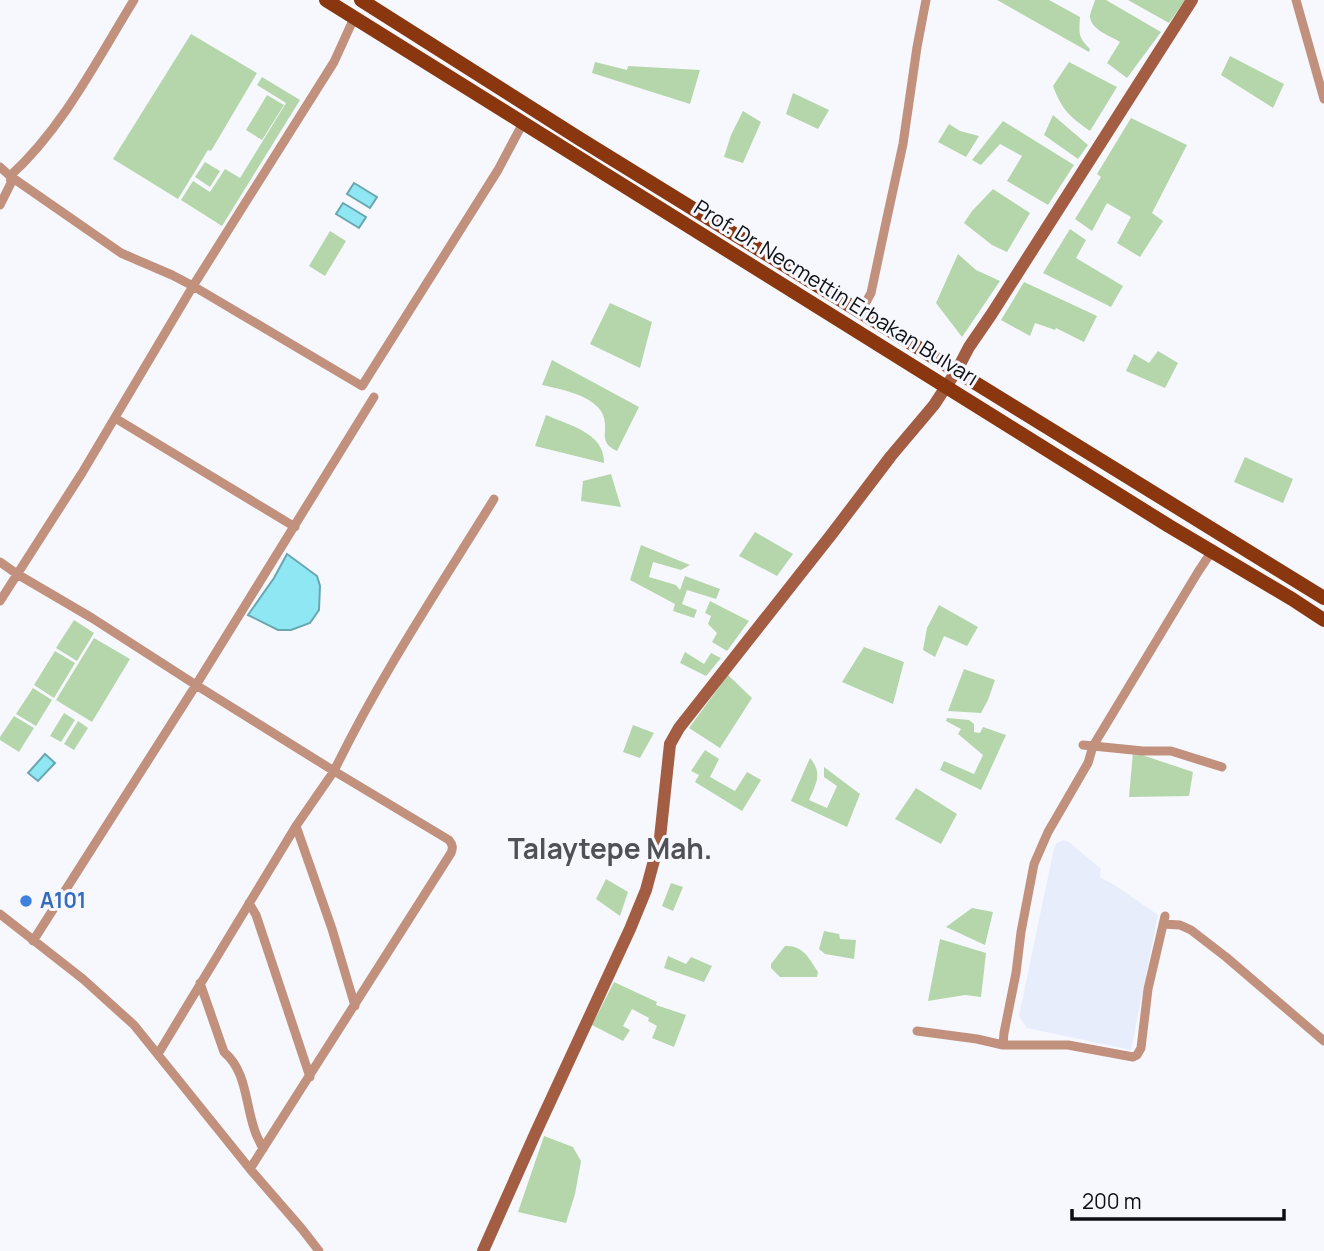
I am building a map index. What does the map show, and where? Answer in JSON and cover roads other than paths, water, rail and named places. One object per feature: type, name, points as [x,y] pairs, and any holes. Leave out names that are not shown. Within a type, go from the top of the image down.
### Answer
[{"type":"main road","name":"Prof. Dr. Necmettin Erbakan Bulvarı","points":[[326,0],[1324,620]]},
{"type":"main road","name":"Prof. Dr. Necmettin Erbakan Bulvarı","points":[[361,0],[580,139],[1324,598]]},
{"type":"street","points":[[10,176],[29,159],[71,103],[134,0]]},
{"type":"street","points":[[860,311],[871,293],[886,227],[903,144],[926,0]]},
{"type":"street","points":[[484,1251],[646,890],[660,838],[670,744],[679,727],[947,387],[969,346],[1192,0]]},
{"type":"street","points":[[1296,0],[1324,99]]},
{"type":"street","points":[[0,601],[82,473],[193,286],[334,62],[354,18]]},
{"type":"street","points":[[0,167],[121,253],[193,286],[362,386],[491,181],[523,123]]},
{"type":"street","points":[[0,205],[11,183],[10,176]]},
{"type":"street","points":[[33,941],[196,685],[374,397]]},
{"type":"street","points":[[115,418],[295,527]]},
{"type":"street","points":[[158,1054],[296,825],[334,771],[403,645],[494,499]]},
{"type":"street","points":[[1003,1045],[1034,864],[1048,832],[1088,763],[1088,745],[1212,551]]},
{"type":"street","points":[[0,562],[452,844],[453,848],[355,1006],[250,1169]]},
{"type":"street","points":[[1088,745],[1171,751],[1222,767]]},
{"type":"street","points":[[296,825],[355,1006]]},
{"type":"street","points":[[249,903],[256,915],[310,1077]]},
{"type":"street","points":[[0,915],[83,979],[134,1025],[319,1251]]},
{"type":"street","points":[[917,1031],[1003,1045],[1068,1045],[1133,1057],[1138,1055],[1148,989],[1164,920],[1191,930],[1324,1041]]},
{"type":"street","points":[[200,983],[224,1052],[238,1068],[255,1133],[263,1149]]},
{"type":"water","points":[[354,183],[377,197],[370,208],[347,194]]},
{"type":"water","points":[[343,203],[366,217],[359,228],[336,214]]},
{"type":"water","points":[[287,554],[317,576],[320,586],[319,610],[310,623],[291,630],[278,630],[248,615]]},
{"type":"water","points":[[45,754],[55,763],[38,781],[28,773]]},
{"type":"place","name":"A101","points":[[26,901]]},
{"type":"district","name":"Talaytepe Mah.","points":[[610,849]]}]
